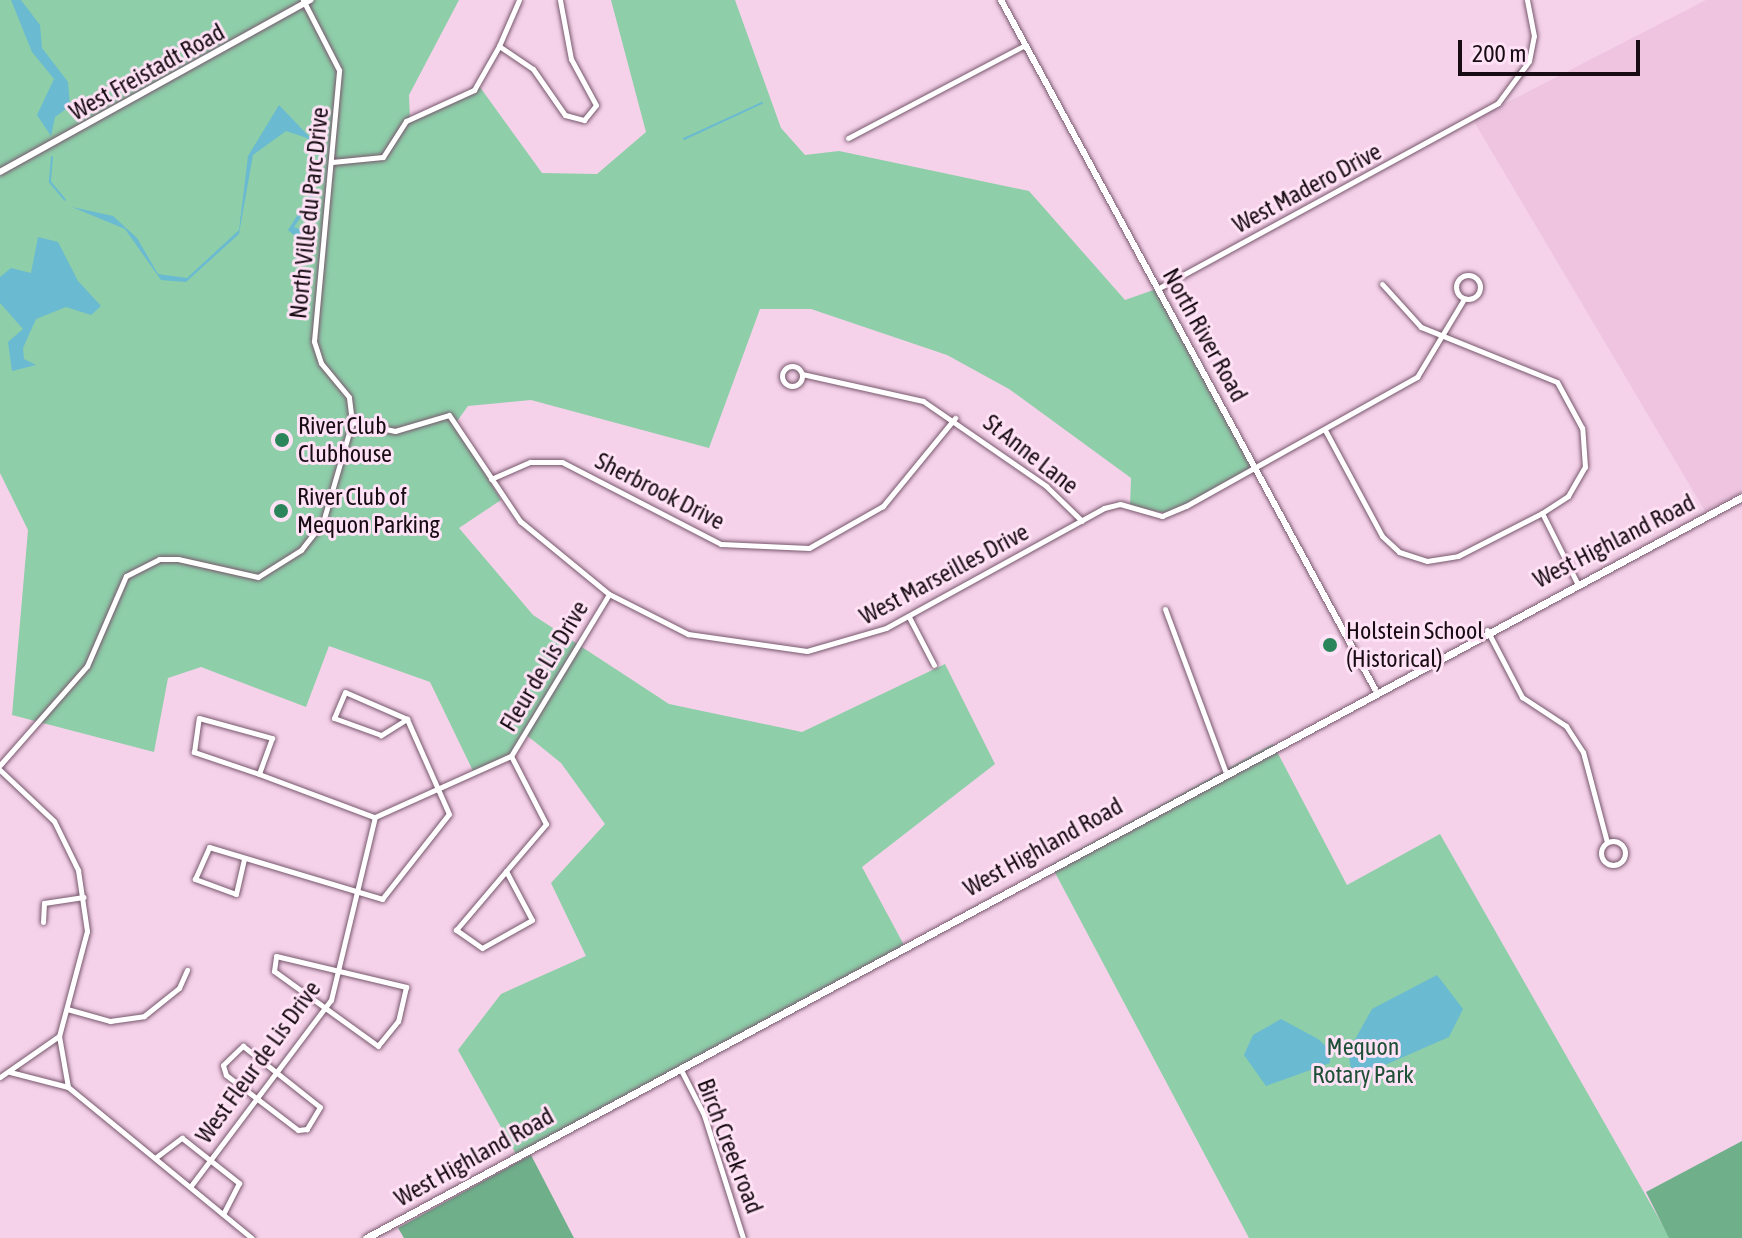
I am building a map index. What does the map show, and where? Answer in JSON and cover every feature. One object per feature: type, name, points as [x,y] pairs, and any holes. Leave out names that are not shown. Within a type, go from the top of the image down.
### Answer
[{"type":"main road","name":"West Highland Road","points":[[366,1238],[1375,689],[1742,497]]},
{"type":"street","points":[[332,162],[383,157],[406,121],[474,90],[499,46],[519,0]]},
{"type":"street","points":[[499,46],[533,69],[565,115],[575,121],[593,114],[592,94],[562,30],[560,0]]},
{"type":"street","name":"North River Road","points":[[1001,0],[1375,689]]},
{"type":"street","name":"West Madero Drive","points":[[1159,288],[1498,103],[1522,76],[1534,36],[1527,0]]},
{"type":"street","name":"North Ville du Parc Drive","points":[[306,2],[339,70],[314,341],[321,363],[349,397],[352,422]]},
{"type":"street","name":"West Freistadt Road","points":[[0,172],[306,2]]},
{"type":"street","points":[[848,138],[1025,45]]},
{"type":"street","points":[[1472,276],[1480,289],[1464,299],[1456,283],[1472,276]]},
{"type":"street","points":[[1325,430],[1382,536],[1413,558],[1458,556],[1542,513],[1568,496],[1585,467],[1585,439],[1563,390],[1538,370],[1445,339],[1412,320],[1382,284]]},
{"type":"street","name":"West Marseilles Drive","points":[[352,422],[395,431],[449,415],[520,521],[609,594],[688,634],[768,651],[852,642],[909,617],[1082,521],[1120,504],[1170,514],[1325,430],[1417,377],[1445,339],[1464,299]]},
{"type":"street","name":"St Anne Lane","points":[[802,374],[793,386],[781,378],[788,366],[802,374],[904,394],[955,418],[1082,521]]},
{"type":"street","name":"Sherbrook Drive","points":[[491,479],[530,462],[562,462],[721,544],[809,548],[883,506],[955,418]]},
{"type":"street","points":[[68,1087],[59,1036],[87,931],[84,897],[71,848],[54,821],[0,767],[70,691],[117,590],[134,571],[178,559],[258,577],[312,540],[352,422]]},
{"type":"street","points":[[1542,513],[1577,583]]},
{"type":"street","name":"Fleur de Lis Drive","points":[[511,756],[609,594]]},
{"type":"street","points":[[1165,609],[1225,770]]},
{"type":"street","points":[[909,617],[934,665]]},
{"type":"street","points":[[1487,630],[1522,697],[1566,726],[1583,752],[1607,842],[1603,860],[1618,865],[1624,847],[1607,842]]},
{"type":"street","points":[[244,859],[236,894],[195,879],[209,847],[382,899],[449,814],[407,719],[345,692],[334,718],[381,735],[407,719]]},
{"type":"street","points":[[259,774],[272,738],[199,718],[194,752],[375,817],[511,756],[546,824],[506,871],[456,930],[482,948],[532,920],[506,871]]},
{"type":"street","name":"West Fleur de Lis Drive","points":[[190,1187],[323,1011],[340,972],[375,817]]},
{"type":"street","points":[[43,922],[44,903],[84,897]]},
{"type":"street","points":[[276,956],[406,987],[398,1021],[378,1046],[323,1011],[274,971],[276,956]]},
{"type":"street","points":[[67,1009],[110,1021],[144,1016],[179,988],[187,970]]},
{"type":"street","points":[[0,1077],[59,1036]]},
{"type":"street","points":[[243,1046],[320,1107],[317,1116],[298,1130],[258,1099],[223,1065],[243,1046]]},
{"type":"street","name":"Birch Creek road","points":[[679,1067],[704,1115],[743,1238]]},
{"type":"street","points":[[10,1072],[68,1087],[252,1238]]},
{"type":"street","points":[[155,1158],[177,1137],[210,1160],[240,1187],[223,1214]]},
{"type":"shaded area","points":[[1706,0],[1742,0],[1742,492],[1705,511],[1473,120]]},
{"type":"green space","points":[[0,0],[459,0],[409,95],[410,118],[454,103],[477,83],[542,173],[597,174],[646,132],[611,0],[735,0],[781,128],[805,155],[839,151],[1029,191],[1125,300],[1159,288],[1256,467],[1170,514],[1130,506],[1131,478],[1009,389],[947,355],[811,309],[760,309],[709,448],[531,400],[468,406],[455,424],[501,500],[459,528],[533,615],[669,704],[802,732],[945,664],[995,764],[862,867],[904,945],[517,1156],[458,1050],[501,994],[586,956],[551,883],[605,824],[561,763],[524,733],[511,756],[474,773],[430,682],[329,646],[306,707],[201,667],[168,678],[154,752],[12,715],[28,530],[0,473]]},
{"type":"green space","name":"Mequon Rotary Park","points":[[1273,744],[1347,885],[1440,834],[1670,1238],[1249,1238],[1051,865]]},
{"type":"green space","points":[[1742,1141],[1742,1238],[1669,1238],[1646,1192]]},
{"type":"green space","points":[[531,1155],[574,1238],[404,1238],[398,1228]]},
{"type":"water","points":[[11,0],[21,0],[40,25],[42,48],[68,82],[70,106],[55,117],[51,136],[37,115],[54,79],[32,52]]},
{"type":"water","points":[[279,105],[322,150],[312,201],[294,227],[318,236],[297,238],[288,230],[311,194],[320,155],[307,138],[286,131],[253,155],[239,234],[186,282],[161,280],[125,229],[72,207],[113,216],[137,238],[158,274],[187,278],[239,230],[248,156]]},
{"type":"water","points":[[38,237],[58,242],[78,281],[101,306],[91,315],[66,307],[36,319],[23,348],[24,359],[36,365],[12,371],[8,342],[23,329],[0,303],[0,277],[11,268],[31,273]]},
{"type":"water","points":[[1437,975],[1463,1009],[1449,1037],[1353,1079],[1348,1052],[1372,1009]]},
{"type":"water","points":[[1281,1019],[1318,1039],[1330,1050],[1330,1063],[1266,1086],[1244,1055],[1253,1035]]},
{"type":"waterway","points":[[684,139],[762,103]]},
{"type":"waterway","points":[[52,157],[50,182],[65,200]]},
{"type":"place","name":"River Club Clubhouse","points":[[282,440]]},
{"type":"place","name":"River Club of Mequon Parking","points":[[281,511]]},
{"type":"place","name":"Holstein School (Historical)","points":[[1330,645]]}]
